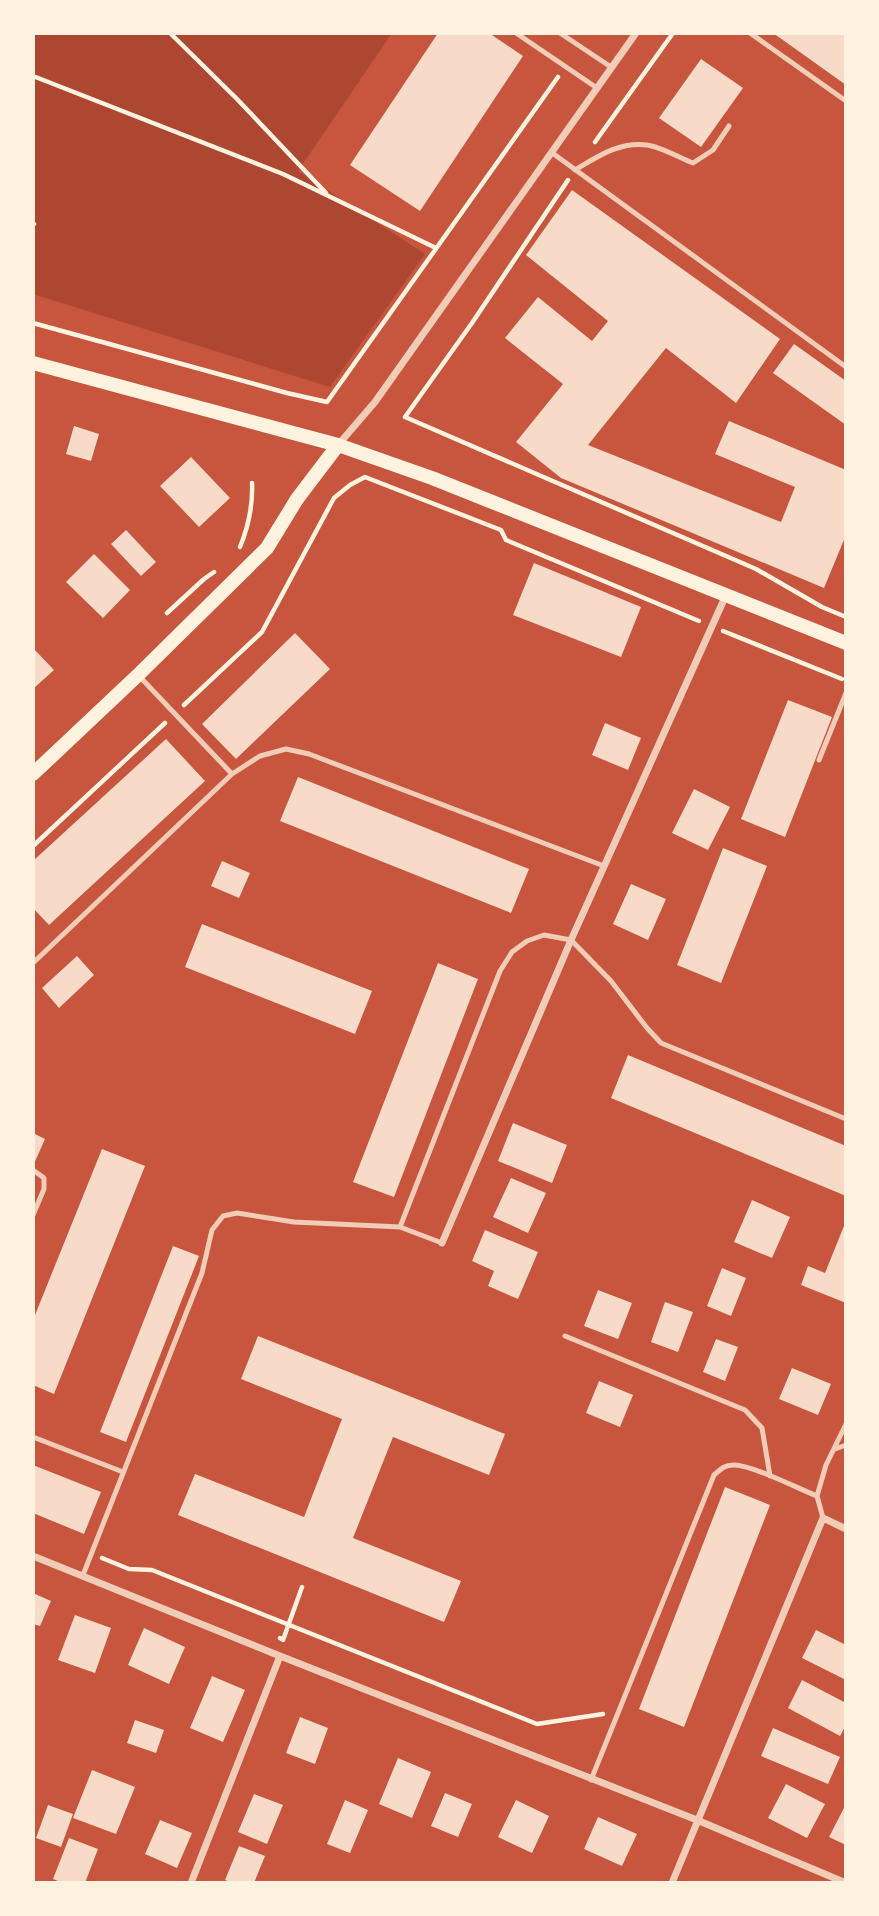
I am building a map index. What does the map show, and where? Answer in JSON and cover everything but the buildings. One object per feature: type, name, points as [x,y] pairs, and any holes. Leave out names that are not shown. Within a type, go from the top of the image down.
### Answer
[{"type":"main road","points":[[33,363],[338,445],[432,478],[846,643]]},
{"type":"main road","points":[[33,774],[267,548],[298,499],[338,445]]},
{"type":"street","points":[[338,445],[375,402],[445,306],[636,33]]},
{"type":"street","points":[[442,1243],[571,940],[726,594]]},
{"type":"street","points":[[672,1883],[823,1518],[846,1529]]},
{"type":"street","points":[[33,1556],[846,1882]]},
{"type":"street","points":[[191,1883],[280,1656]]},
{"type":"lane","points":[[516,33],[597,88]]},
{"type":"lane","points":[[560,33],[611,67]]},
{"type":"lane","points":[[750,33],[846,101]]},
{"type":"lane","points":[[575,170],[597,156],[622,146],[647,145],[693,163],[713,150],[729,126]]},
{"type":"lane","points":[[551,152],[846,367]]},
{"type":"lane","points":[[138,675],[232,774]]},
{"type":"lane","points":[[819,760],[846,693]]},
{"type":"lane","points":[[33,963],[232,774],[260,756],[286,749],[309,754],[604,866]]},
{"type":"lane","points":[[400,1227],[500,971],[512,952],[527,941],[544,935],[571,940],[611,981],[661,1043],[846,1119]]},
{"type":"lane","points":[[33,1170],[44,1178],[44,1189],[33,1215]]},
{"type":"lane","points":[[83,1575],[202,1273],[212,1230],[223,1216],[237,1213],[293,1222],[400,1227],[442,1243]]},
{"type":"lane","points":[[565,1336],[745,1410],[762,1428],[770,1476]]},
{"type":"lane","points":[[823,1518],[817,1496],[826,1465],[846,1424]]},
{"type":"lane","points":[[33,1437],[122,1472]]},
{"type":"lane","points":[[835,1449],[846,1445]]},
{"type":"lane","points":[[591,1780],[714,1475],[724,1466],[736,1465],[817,1496]]},
{"type":"path","points":[[170,33],[237,99],[328,196]]},
{"type":"path","points":[[673,33],[405,417],[756,569],[822,607],[846,617]]},
{"type":"path","points":[[33,323],[327,402],[565,67]]},
{"type":"path","points":[[33,76],[283,174],[436,248]]},
{"type":"path","points":[[33,846],[262,632],[334,498],[365,477],[501,530],[506,540],[846,680]]},
{"type":"path","points":[[234,555],[249,525],[253,501],[252,483]]},
{"type":"path","points":[[167,613],[215,571]]},
{"type":"path","points":[[91,1554],[129,1569],[152,1570],[537,1724],[618,1712]]},
{"type":"path","points":[[275,1636],[283,1640],[303,1587]]},
{"type":"shaded area","points":[[33,33],[392,33],[298,171],[425,254],[330,387],[33,294]]}]
